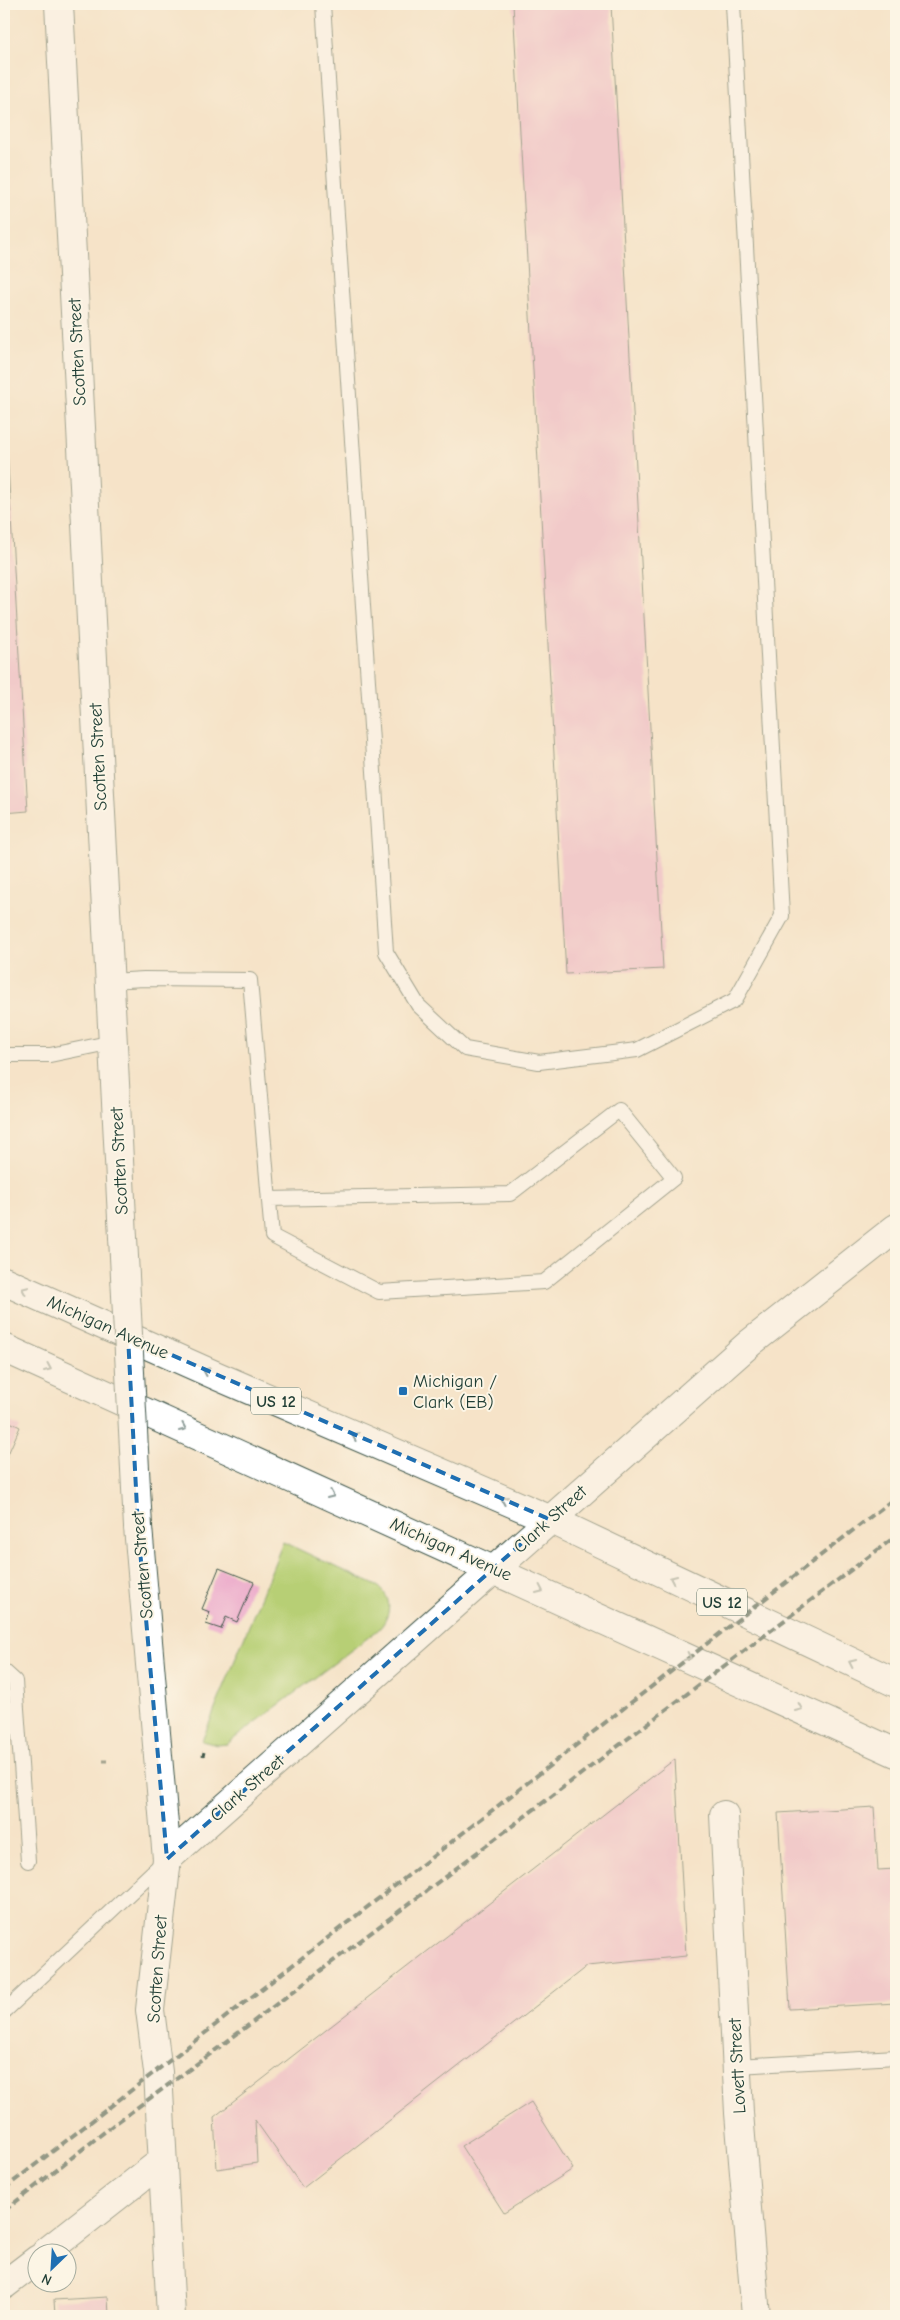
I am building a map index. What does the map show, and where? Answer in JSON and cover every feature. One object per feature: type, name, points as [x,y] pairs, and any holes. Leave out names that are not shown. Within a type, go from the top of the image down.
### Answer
[{"type":"street","name":"Scotten Street","points":[[59,4],[138,1527],[166,1858],[150,2010],[158,2072],[171,2316]]},
{"type":"street","name":"Clark Street","points":[[166,1858],[496,1570],[549,1520],[750,1343],[896,1228]]},
{"type":"street","name":"Michigan Avenue","points":[[4,1280],[217,1376],[549,1520],[896,1684]]},
{"type":"street","name":"Michigan Avenue","points":[[4,1348],[896,1753]]},
{"type":"street","name":"Lovett Street","points":[[724,1815],[736,2066],[756,2316]]},
{"type":"street","points":[[59,2242],[162,2161]]},
{"type":"street","points":[[4,2285],[28,2267]]},
{"type":"lane","points":[[323,4],[386,952],[418,1005],[465,1049],[539,1062],[637,1050],[735,1000],[782,916],[733,4]]},
{"type":"lane","points":[[110,981],[250,980],[272,1236],[378,1292],[544,1282],[674,1178],[619,1110],[510,1194],[269,1199]]},
{"type":"lane","points":[[4,1056],[50,1055],[113,1042]]},
{"type":"lane","points":[[4,1671],[9,1681],[28,1861]]},
{"type":"lane","points":[[4,2012],[166,1858]]},
{"type":"lane","points":[[736,2066],[896,2057]]},
{"type":"path","points":[[203,1756],[204,1752]]},
{"type":"path","points":[[103,1761],[110,1761]]},
{"type":"highlighted area","points":[[128,1336],[549,1519],[167,1859],[138,1527]]},
{"type":"green space","points":[[283,1542],[379,1587],[387,1598],[388,1615],[378,1630],[227,1744],[217,1745],[202,1741]]},
{"type":"building","points":[[513,4],[611,4],[663,969],[566,974]]},
{"type":"building","points":[[4,397],[28,811],[4,813]]},
{"type":"building","points":[[4,1419],[20,1427],[4,1463]]},
{"type":"building","points":[[219,1568],[254,1582],[237,1622],[226,1617],[221,1629],[206,1624],[210,1612],[202,1609]]},
{"type":"building","points":[[675,1759],[686,1956],[587,1966],[303,2188],[255,2120],[257,2163],[217,2169],[214,2117]]},
{"type":"building","points":[[874,1807],[878,1870],[896,1869],[896,2003],[790,2009],[778,1813]]},
{"type":"building","points":[[531,2102],[573,2169],[504,2213],[461,2146]]},
{"type":"building","points":[[108,2297],[109,2316],[55,2316],[54,2300]]},
{"type":"railway","points":[[4,2189],[896,1497]]},
{"type":"railway","points":[[4,2211],[112,2126],[209,2055],[896,1536]]},
{"type":"place","name":"Michigan / Clark (EB)","points":[[403,1391]]}]
